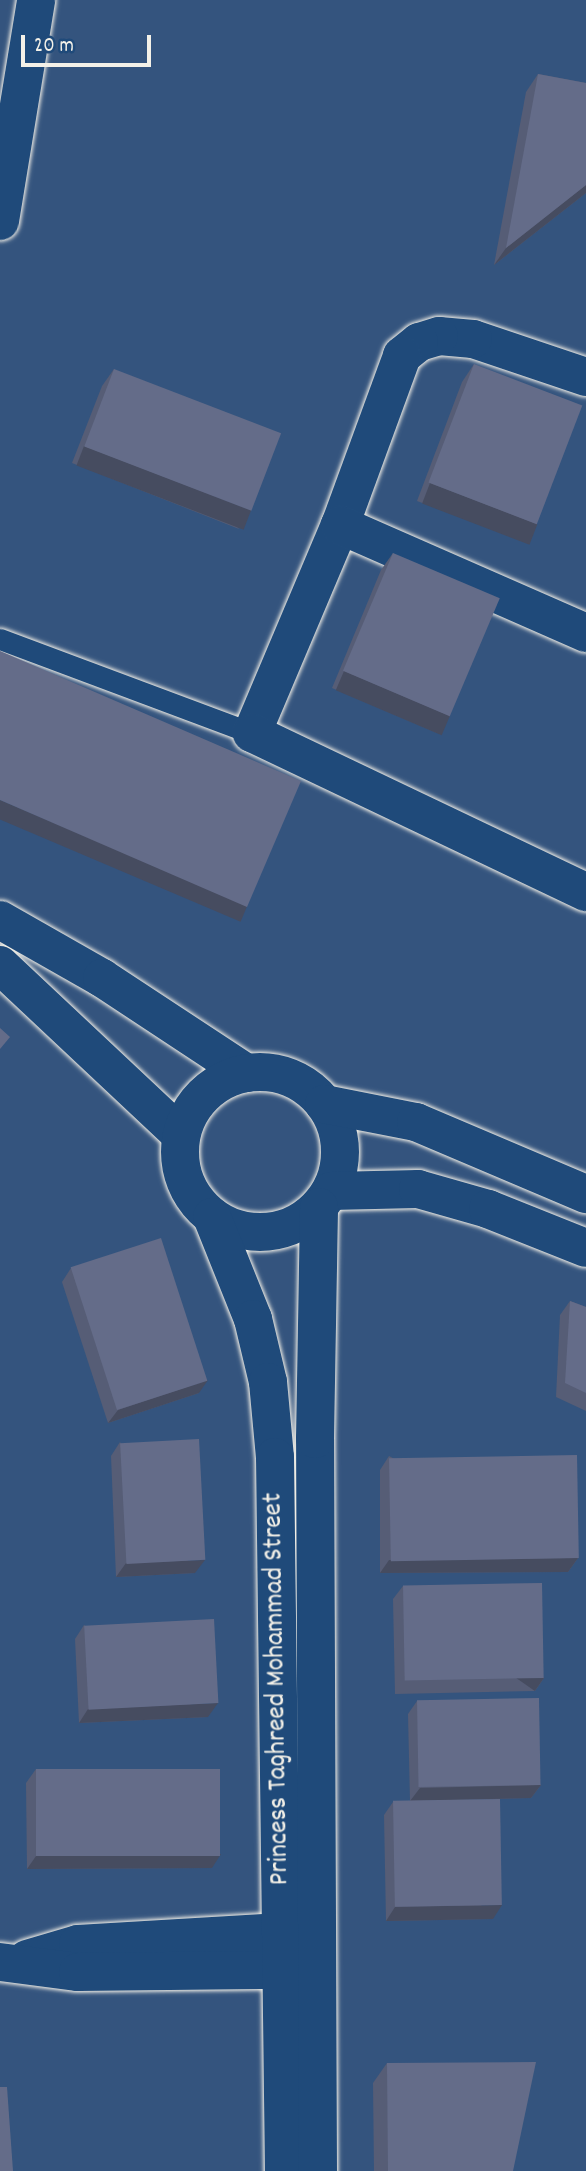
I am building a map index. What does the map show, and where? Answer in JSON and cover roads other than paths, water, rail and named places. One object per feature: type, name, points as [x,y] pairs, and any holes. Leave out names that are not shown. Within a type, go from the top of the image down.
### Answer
[{"type":"street","points":[[0,221],[10,114],[36,0]]},
{"type":"street","points":[[586,377],[481,341],[439,336],[419,342],[402,356],[392,374],[340,525],[252,733],[505,857],[586,891]]},
{"type":"street","points":[[340,525],[586,633]]},
{"type":"street","points":[[0,920],[102,978],[246,1073],[289,1077],[324,1104],[335,1124],[340,1146],[325,1199],[301,1222],[256,1233],[233,1228],[212,1217],[185,1181],[179,1158],[181,1135],[205,1094],[246,1073]]},
{"type":"street","points":[[0,965],[181,1135]]},
{"type":"street","points":[[324,1104],[416,1122],[586,1194]]},
{"type":"street","points":[[325,1199],[418,1189],[488,1209],[586,1248]]},
{"type":"street","name":"Princess Taghreed Mohammad Street","points":[[318,2171],[315,1439],[325,1199]]},
{"type":"street","name":"Princess Taghreed Mohammad Street","points":[[212,1217],[253,1319],[268,1382],[275,1457],[284,2171]]},
{"type":"street","points":[[9,1961],[78,1944],[281,1932]]},
{"type":"street","points":[[9,1961],[78,1972],[282,1970]]},
{"type":"lane","points":[[0,639],[252,733]]}]
